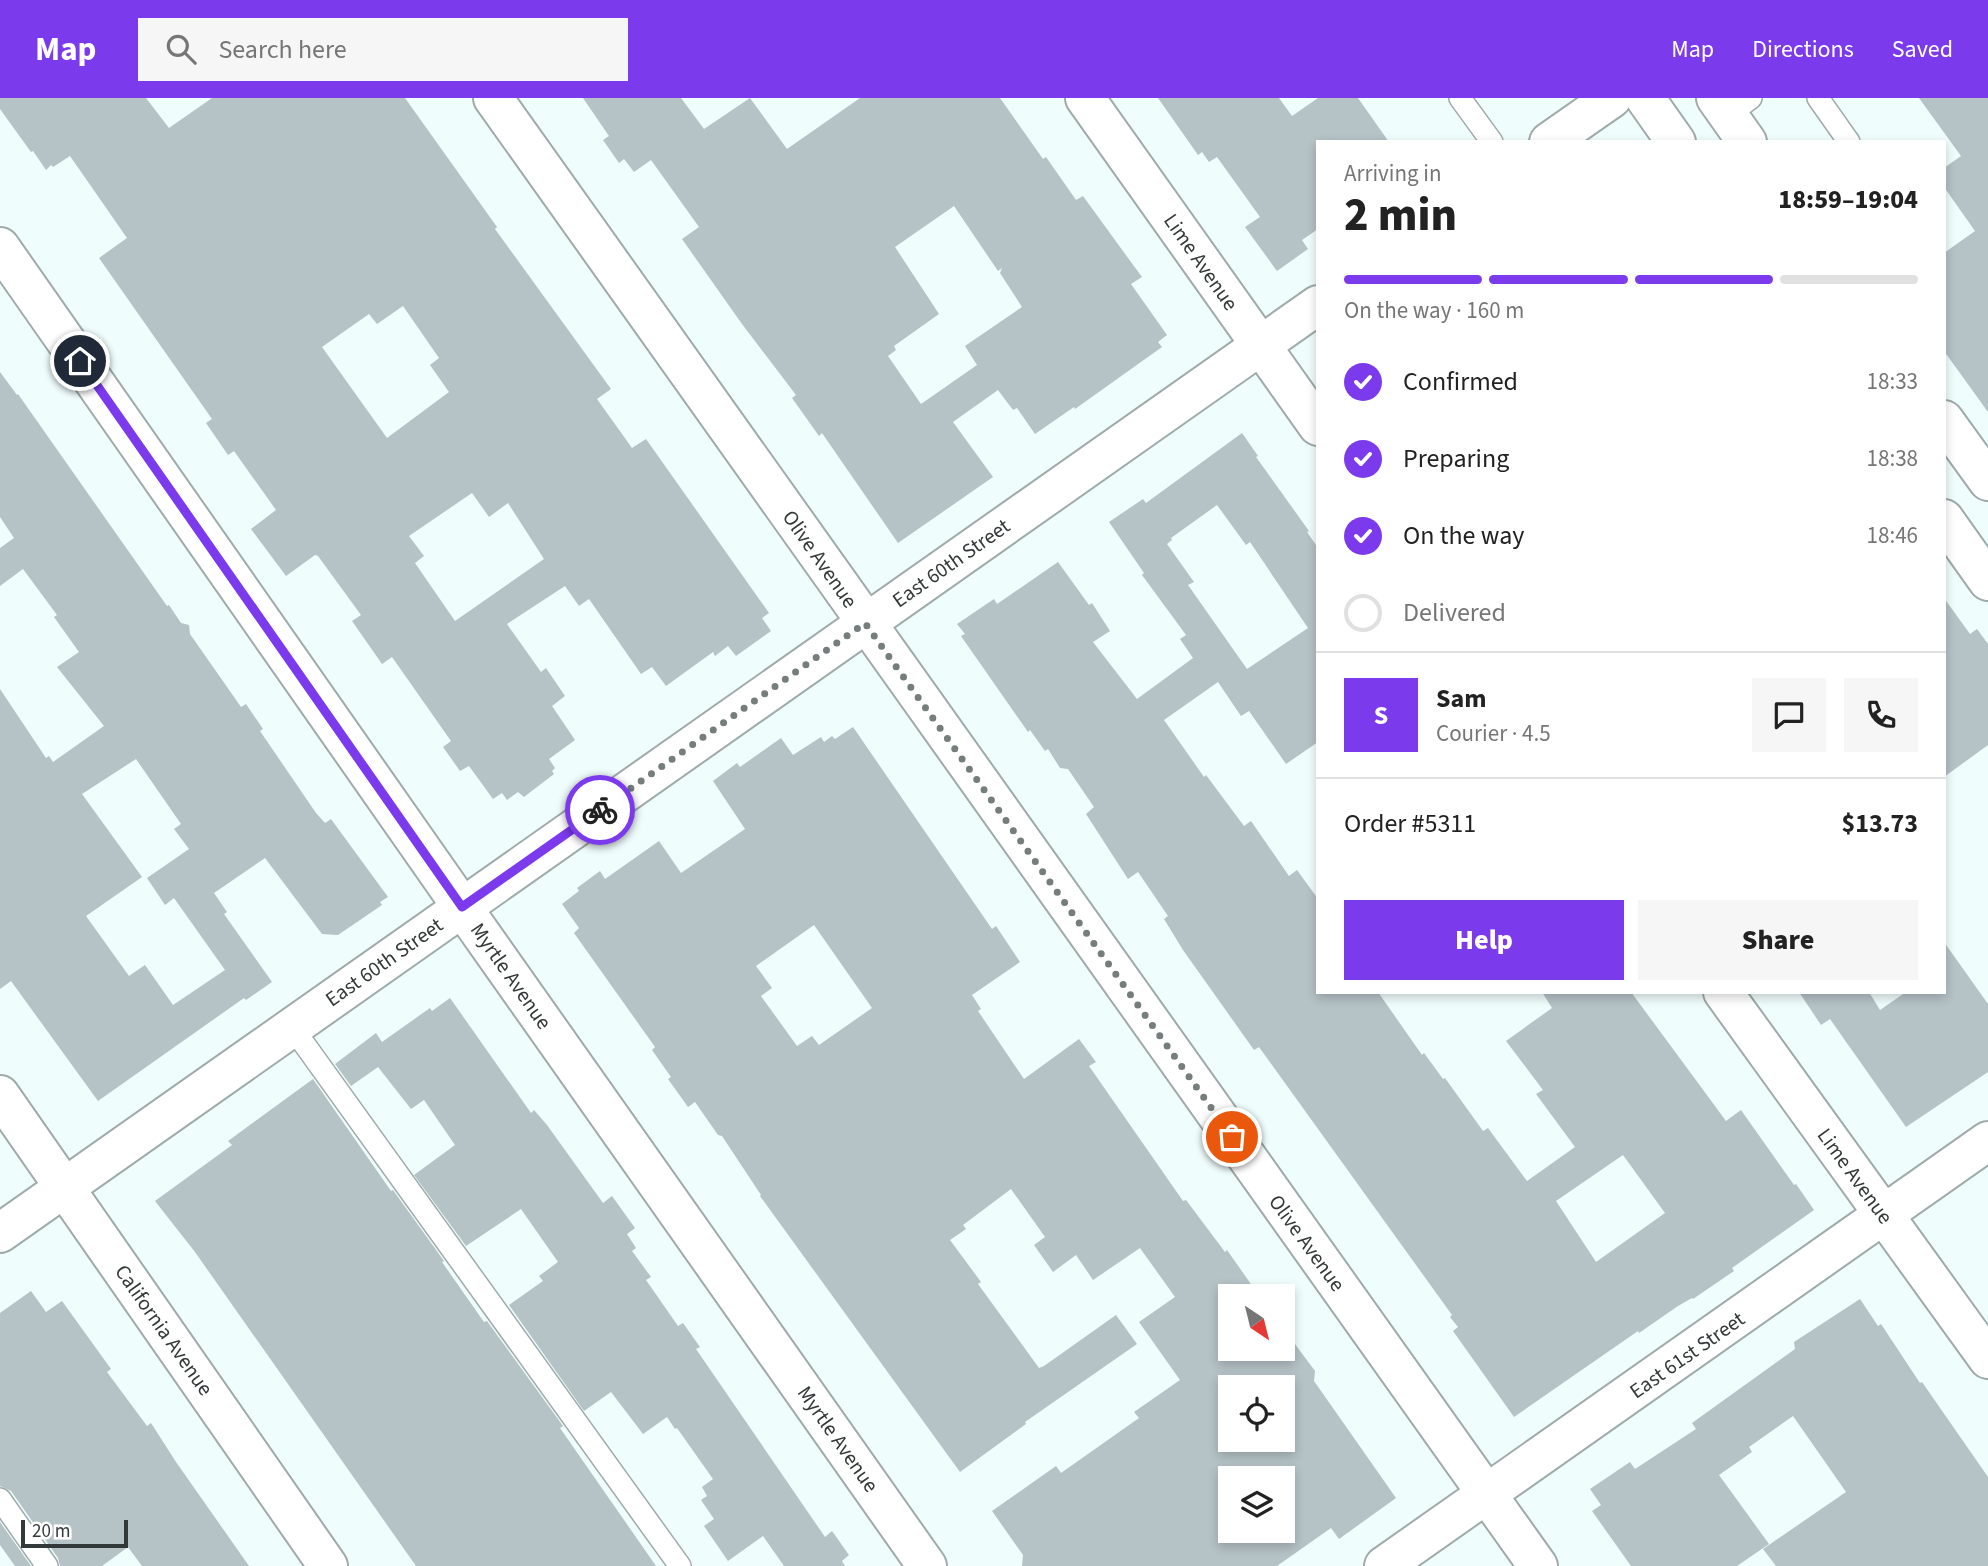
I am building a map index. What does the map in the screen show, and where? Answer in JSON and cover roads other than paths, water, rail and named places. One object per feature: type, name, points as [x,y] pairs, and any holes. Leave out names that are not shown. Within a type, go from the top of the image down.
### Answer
[{"type":"street","name":"Olive Avenue","points":[[493,98],[1538,1566]]},
{"type":"street","name":"Lime Avenue","points":[[1085,98],[1316,423]]},
{"type":"street","points":[[1552,140],[1612,98]]},
{"type":"street","points":[[1645,98],[1675,140]]},
{"type":"street","name":"Myrtle Avenue","points":[[0,247],[927,1566]]},
{"type":"street","name":"East 60th Street","points":[[0,1233],[1316,306]]},
{"type":"street","points":[[1946,423],[1988,481]]},
{"type":"street","points":[[1946,522],[1988,580]]},
{"type":"street","name":"Lime Avenue","points":[[1724,994],[1988,1359]]},
{"type":"street","name":"California Avenue","points":[[0,1095],[328,1566]]},
{"type":"street","name":"East 61st Street","points":[[1384,1566],[1988,1142]]},
{"type":"lane","points":[[1460,98],[1491,140]]},
{"type":"lane","points":[[1818,98],[1848,140]]},
{"type":"lane","points":[[292,1027],[680,1566]]},
{"type":"lane","points":[[0,1499],[47,1566]]}]
